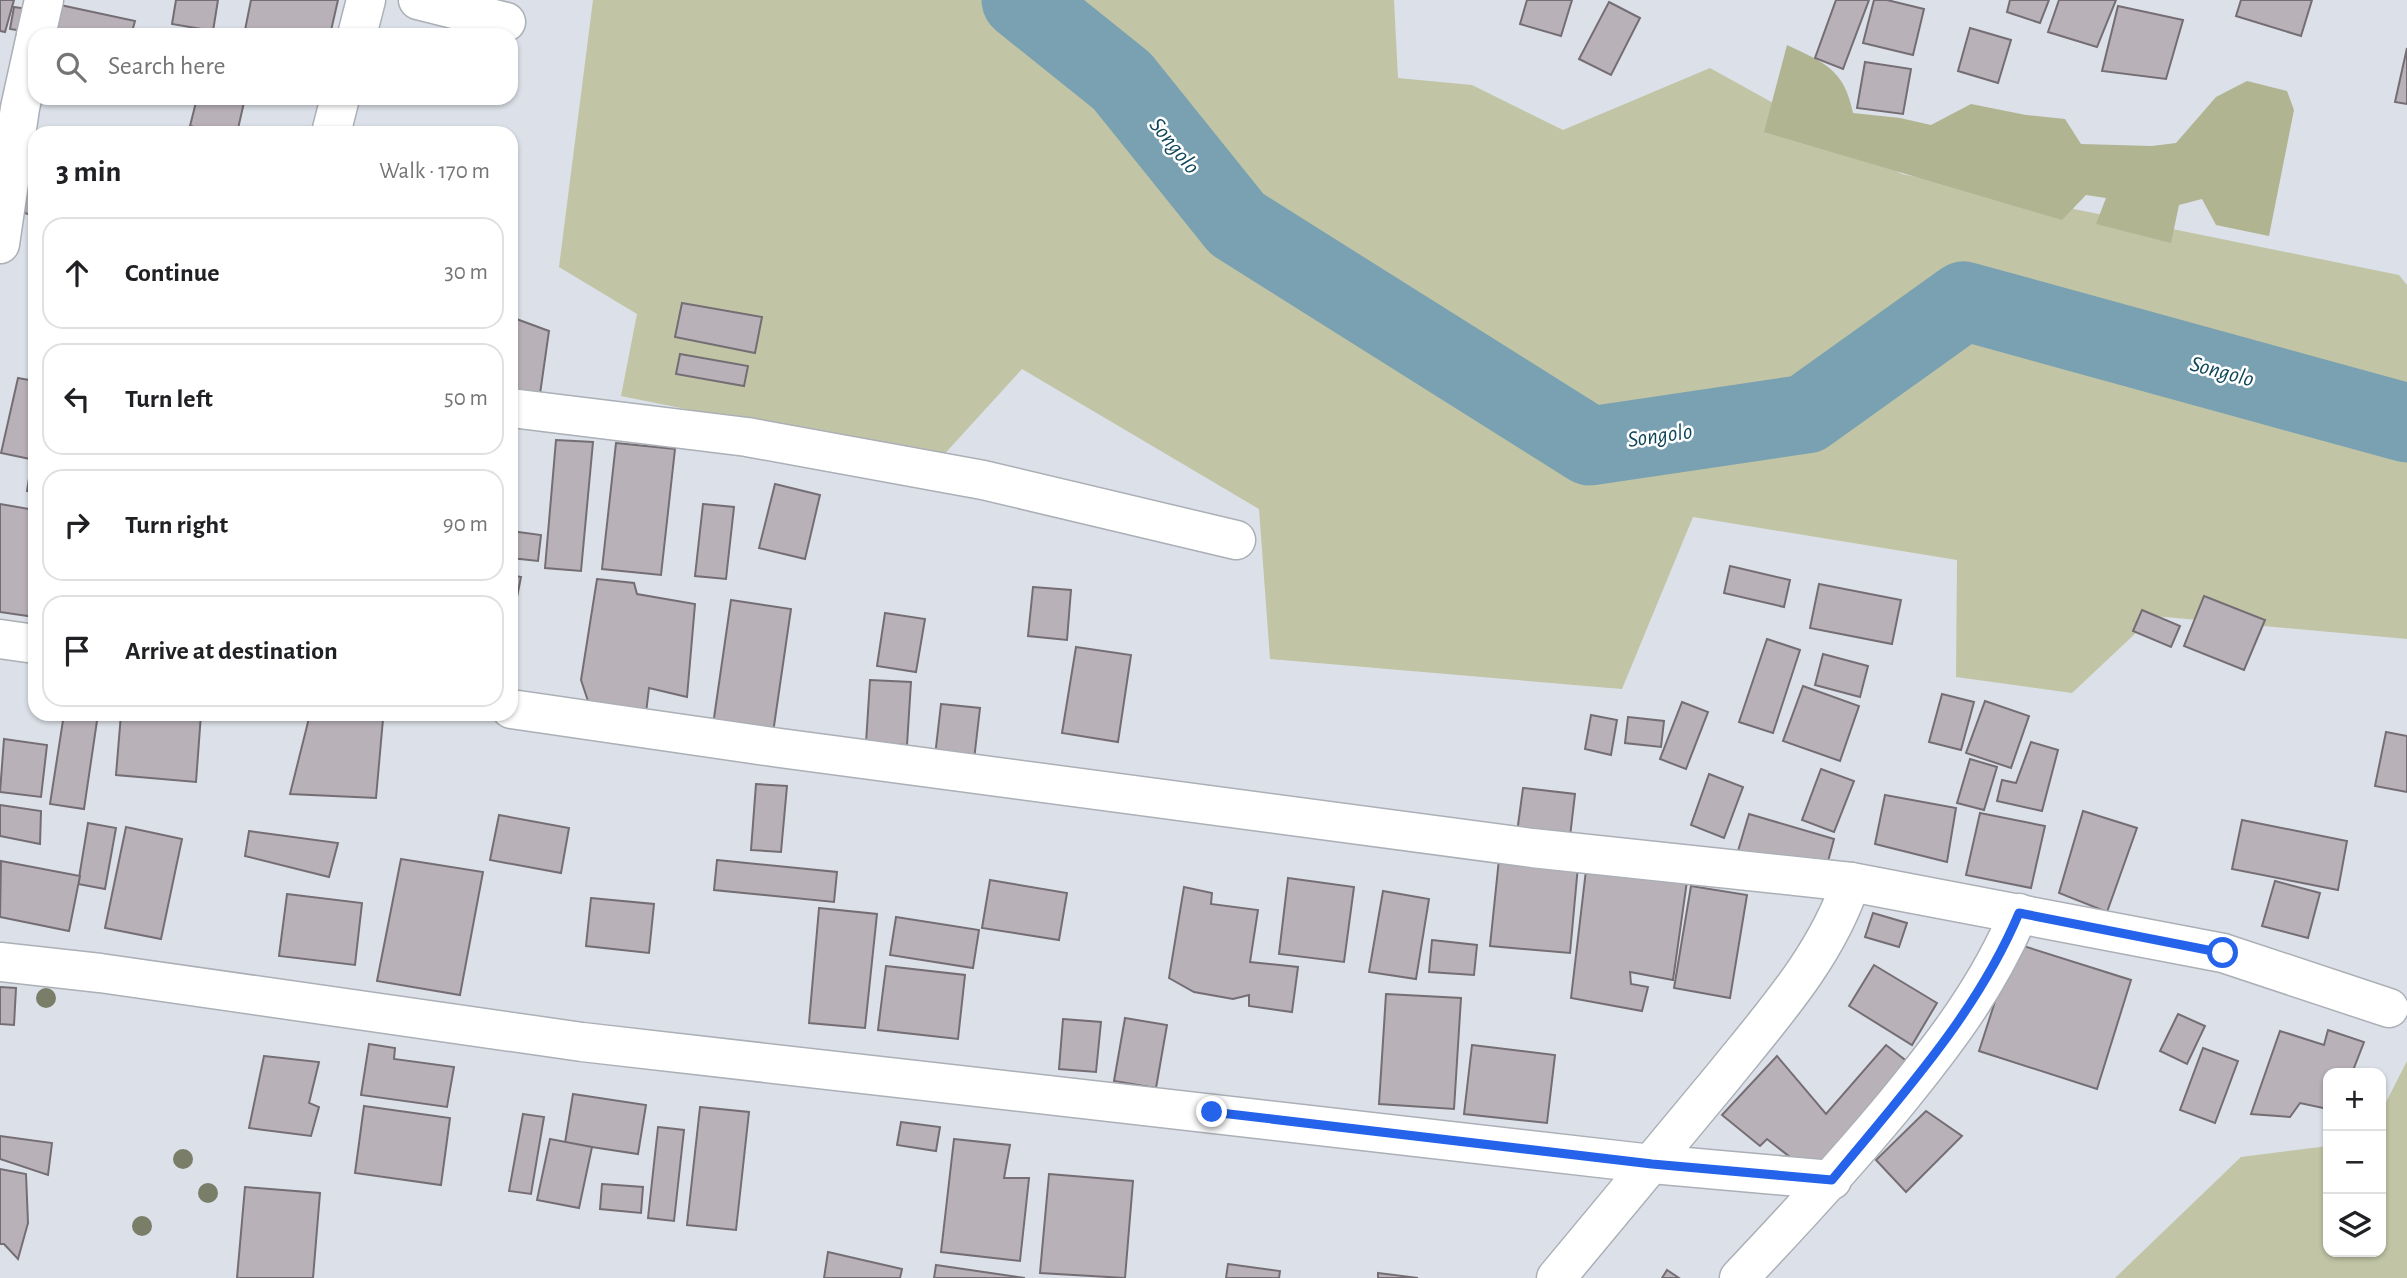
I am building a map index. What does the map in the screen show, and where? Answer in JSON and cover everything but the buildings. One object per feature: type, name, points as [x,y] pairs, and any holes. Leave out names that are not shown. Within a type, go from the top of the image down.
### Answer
[{"type":"street","points":[[38,28],[44,0]]},
{"type":"street","points":[[359,28],[366,0]]},
{"type":"street","points":[[418,0],[506,22]]},
{"type":"street","points":[[0,244],[20,108],[28,72]]},
{"type":"street","points":[[333,126],[338,105]]},
{"type":"street","points":[[518,409],[747,436],[983,480],[1236,540]]},
{"type":"street","points":[[0,639],[28,643]]},
{"type":"street","points":[[518,710],[794,750],[1519,846],[1852,882],[2223,953],[2389,1009]]},
{"type":"street","points":[[1556,1278],[1652,1164],[1805,973],[1841,912],[1852,882]]},
{"type":"street","points":[[1739,1278],[1832,1180],[1933,1058],[1976,998],[2005,947],[2019,913]]},
{"type":"street","points":[[0,961],[582,1042],[1652,1164],[1832,1180]]},
{"type":"green space","points":[[593,0],[1394,0],[1398,78],[1472,85],[1563,130],[1710,68],[1902,174],[2399,275],[2407,285],[2407,639],[2154,616],[2072,693],[1956,677],[1957,560],[1693,517],[1622,689],[1270,659],[1259,509],[1022,369],[939,460],[621,396],[637,314],[559,267]]},
{"type":"green space","points":[[1787,45],[1831,69],[1844,86],[1853,113],[1900,118],[1931,125],[1971,104],[2026,115],[2065,119],[2081,144],[2152,146],[2176,143],[2216,97],[2247,81],[2287,91],[2294,110],[2269,236],[2216,225],[2202,199],[2179,205],[2171,243],[2096,224],[2106,198],[2086,195],[2062,220],[1764,132]]},
{"type":"green space","points":[[2407,1061],[2407,1278],[2115,1278],[2241,1157],[2323,1147],[2323,1257],[2386,1257],[2386,1102]]},
{"type":"waterway","name":"Songolo","points":[[1021,0],[1122,81],[1237,224],[1590,446],[1806,414],[1964,301],[2407,423]]},
{"type":"route","points":[[1212,1112],[1652,1164],[1832,1180],[1933,1058],[1976,998],[2005,947],[2019,913],[2223,953]]}]
